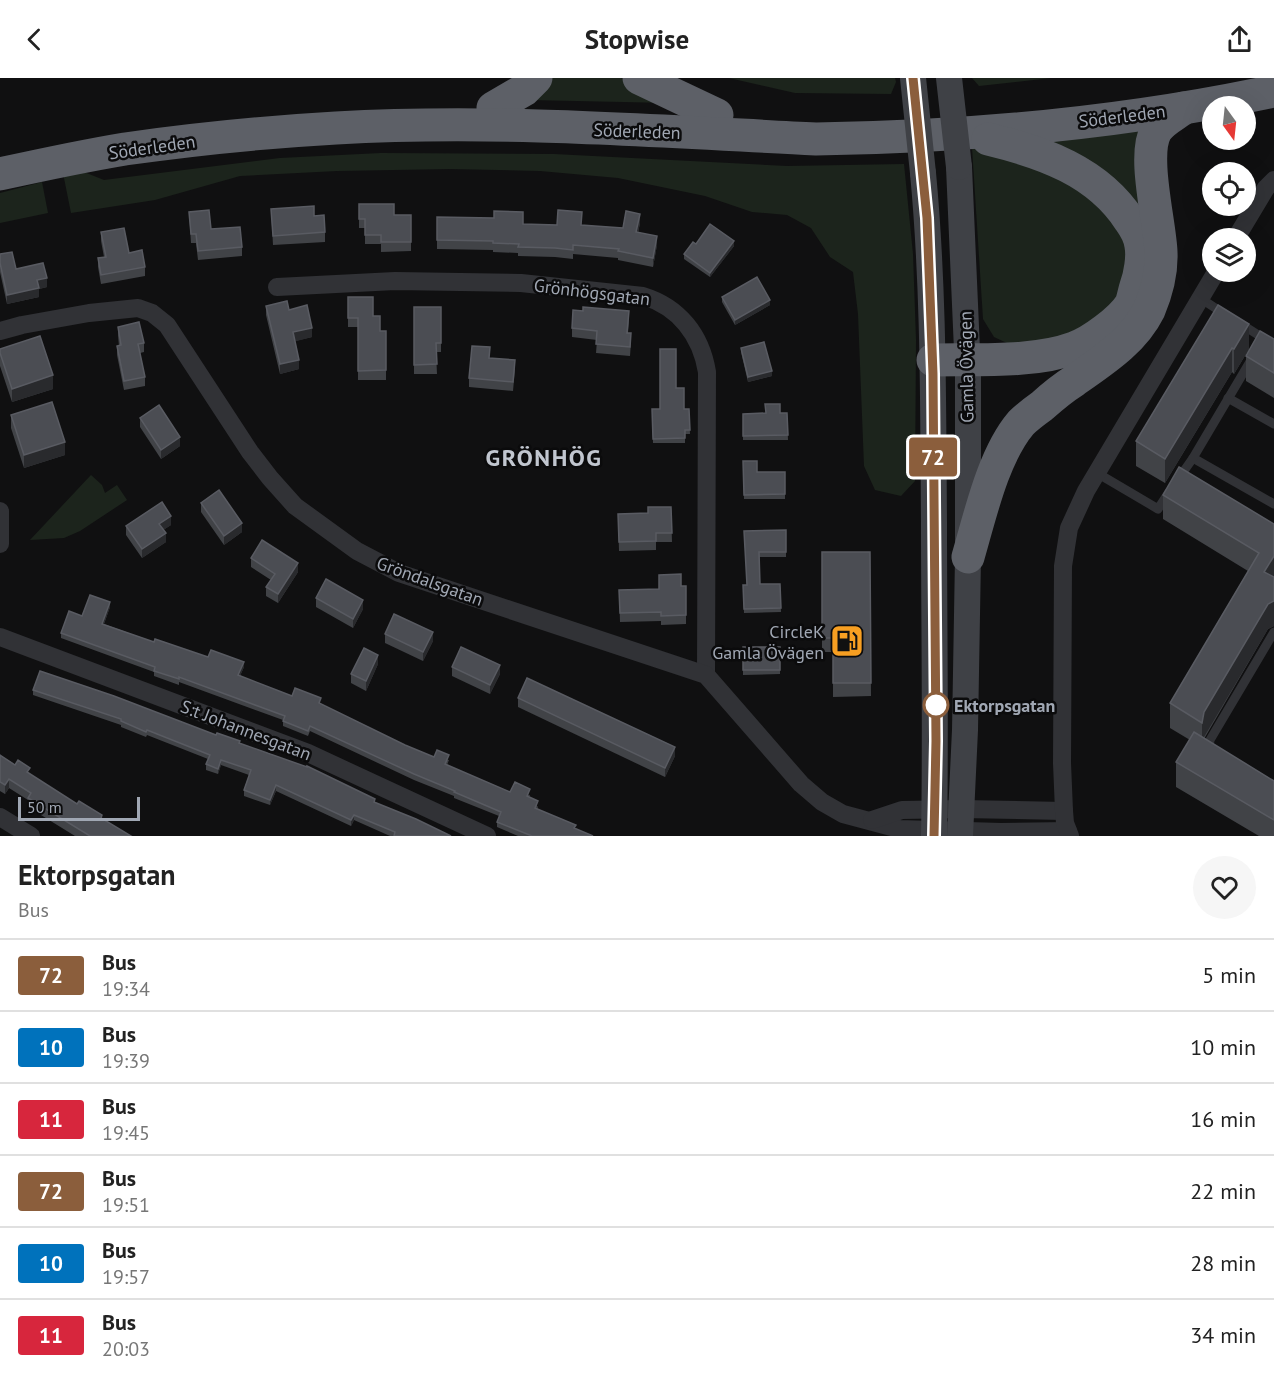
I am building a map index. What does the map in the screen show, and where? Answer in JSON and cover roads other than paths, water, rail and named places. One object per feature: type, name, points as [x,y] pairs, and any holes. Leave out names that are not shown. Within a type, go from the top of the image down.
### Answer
[{"type":"highway","points":[[493,108],[524,90],[536,78]]},
{"type":"highway","points":[[639,78],[717,115]]},
{"type":"highway","name":"Söderleden","points":[[0,155],[114,132],[223,117],[324,109],[421,106],[873,119],[985,113],[1154,94],[1247,78]]},
{"type":"highway","name":"Söderleden","points":[[0,174],[123,149],[229,136],[336,128],[423,125],[531,126],[816,138],[965,133],[1096,120],[1184,108],[1274,91]]},
{"type":"highway","points":[[968,557],[986,495],[1005,443],[1022,421],[1072,382],[1106,360],[1131,336],[1148,311],[1159,282],[1161,253],[1153,183],[1152,144],[1156,131],[1164,122],[1184,108]]},
{"type":"highway","points":[[965,133],[1020,147],[1071,167],[1088,178],[1121,207],[1135,228],[1142,245],[1138,282],[1131,304],[1096,336],[1074,348],[1053,354],[968,366]]},
{"type":"highway","points":[[933,367],[1071,368],[1106,360]]},
{"type":"main road","name":"Gamla Övägen","points":[[913,78],[927,218],[933,367],[935,825]]},
{"type":"main road","name":"Gamla Övägen","points":[[949,78],[958,167],[968,366],[968,557],[961,825]]},
{"type":"street","points":[[1242,228],[1266,188],[1274,180]]},
{"type":"street","name":"Grönhögsgatan","points":[[277,287],[394,281],[521,283],[643,296],[659,301],[672,309],[696,337],[704,355],[707,372],[706,675]]},
{"type":"street","points":[[706,675],[801,784],[822,802],[843,814],[872,820],[902,810],[935,825],[1069,834],[1065,823],[1062,752],[1063,566],[1069,528],[1097,474],[1210,282]]},
{"type":"street","name":"Gröndalsgatan","points":[[0,331],[89,313],[138,308],[152,313],[167,325],[225,415],[270,478],[295,506],[357,551],[399,573],[706,675]]},
{"type":"street","points":[[0,511],[0,544]]},
{"type":"street","name":"S:t Johannesgatan","points":[[0,637],[308,753],[487,836]]},
{"type":"street","points":[[961,825],[1064,811]]},
{"type":"street","points":[[0,817],[31,836]]},
{"type":"lane","points":[[1200,298],[1274,345]]},
{"type":"lane","points":[[1097,474],[1158,509],[1193,458],[1263,338]]},
{"type":"lane","points":[[1228,398],[1274,424]]},
{"type":"lane","points":[[1193,458],[1274,504]]},
{"type":"lane","points":[[1219,755],[1209,748],[1210,740],[1274,633]]},
{"type":"place","name":"CircleK Gamla Övägen","points":[[847,641]]},
{"type":"place","name":"Ektorpsgatan","points":[[936,705]]},
{"type":"district","name":"GRÖNHÖG","points":[[544,457]]}]
